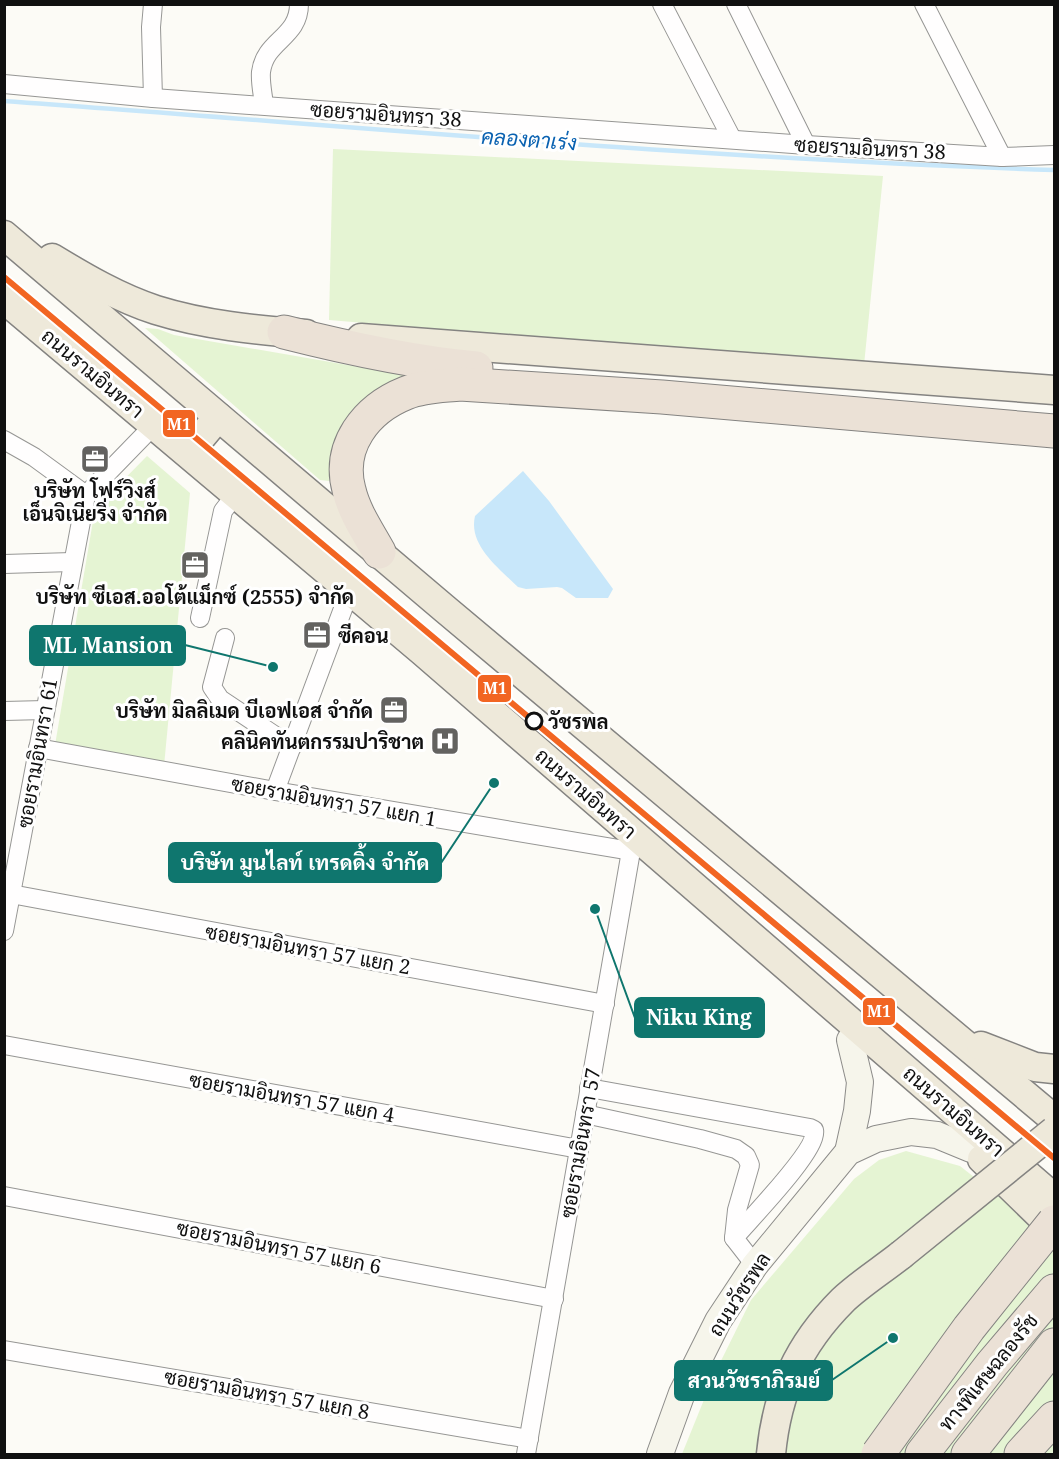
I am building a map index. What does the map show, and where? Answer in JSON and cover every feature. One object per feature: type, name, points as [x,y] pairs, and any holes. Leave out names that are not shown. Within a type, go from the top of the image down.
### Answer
[{"type":"highway","points":[[284,332],[341,347],[442,365],[496,371],[730,376],[1054,416]]},
{"type":"highway","points":[[379,552],[353,505],[348,488],[346,470],[349,449],[357,431],[369,416],[386,403],[407,393],[433,386],[460,384],[662,397],[1054,431]]},
{"type":"highway","points":[[878,1455],[969,1328],[1054,1222]]},
{"type":"highway","name":"ทางพิเศษฉลองรัช","points":[[922,1455],[992,1364],[1054,1290]]},
{"type":"highway","name":"ทางพิเศษฉลองรัช","points":[[968,1455],[1054,1345]]},
{"type":"highway","points":[[1021,1455],[1054,1418]]},
{"type":"main road","points":[[4,229],[90,281],[155,310],[233,326],[284,332]]},
{"type":"main road","points":[[4,235],[1054,1119]]},
{"type":"main road","name":"ถนนรามอินทรา","points":[[4,299],[350,590],[631,842],[723,913],[1054,1197]]},
{"type":"main road","points":[[730,376],[1054,390]]},
{"type":"main road","points":[[188,453],[218,417]]},
{"type":"main road","points":[[723,913],[790,984],[1054,1228]]},
{"type":"main road","points":[[957,1035],[1035,1067],[1054,1069]]},
{"type":"main road","name":"ถนนวัชรพล","points":[[848,1152],[857,1111],[860,1082],[850,1040]]},
{"type":"main road","points":[[771,1455],[774,1425],[783,1390],[798,1356],[844,1299],[1054,1131]]},
{"type":"main road","name":"ถนนวัชรพล","points":[[660,1455],[672,1417],[718,1321],[755,1265],[848,1152],[876,1139],[911,1132],[937,1135],[971,1149]]},
{"type":"street","points":[[153,4],[153,98]]},
{"type":"street","points":[[264,105],[261,72],[268,54],[278,41],[291,31],[299,17],[299,4]]},
{"type":"street","points":[[662,4],[732,139]]},
{"type":"street","points":[[736,4],[806,145]]},
{"type":"street","points":[[924,4],[1002,157]]},
{"type":"street","name":"ซอยรามอินทรา 38","points":[[4,84],[153,98],[806,145],[1002,157],[1054,155]]},
{"type":"street","points":[[4,440],[34,457],[86,495],[154,424]]},
{"type":"street","points":[[200,618],[223,510],[236,494]]},
{"type":"street","name":"ซอยรามอินทรา 61","points":[[4,931],[11,894],[11,858],[38,748],[86,495]]},
{"type":"street","points":[[4,564],[72,562]]},
{"type":"street","points":[[275,792],[350,590]]},
{"type":"street","points":[[225,638],[212,687],[220,699],[292,747]]},
{"type":"street","points":[[4,711],[45,710]]},
{"type":"street","name":"ซอยรามอินทรา 57 แยก 1","points":[[38,748],[275,792],[631,842]]},
{"type":"street","name":"ซอยรามอินทรา 57","points":[[528,1447],[631,842]]},
{"type":"street","name":"ซอยรามอินทรา 57 แยก 2","points":[[11,894],[605,1004]]},
{"type":"street","name":"ซอยรามอินทรา 57 แยก 4","points":[[4,1045],[579,1149]]},
{"type":"street","points":[[589,1088],[814,1130],[814,1138],[787,1178],[734,1238]]},
{"type":"street","points":[[585,1114],[700,1139],[736,1149],[746,1156],[750,1165],[737,1210],[734,1238],[755,1265]]},
{"type":"street","name":"ซอยรามอินทรา 57 แยก 6","points":[[4,1196],[554,1299]]},
{"type":"street","name":"ซอยรามอินทรา 57 แยก 8","points":[[4,1350],[528,1447]]},
{"type":"green space","points":[[333,149],[883,176],[864,365],[329,320]]},
{"type":"green space","points":[[145,328],[405,375],[371,393],[348,415],[335,443],[329,481],[320,480]]},
{"type":"green space","points":[[147,456],[190,493],[164,766],[55,745],[95,509]]},
{"type":"green space","points":[[906,1151],[960,1166],[1054,1240],[1054,1454],[682,1454],[714,1375],[751,1300],[854,1179],[879,1160]]},
{"type":"water","points":[[523,471],[549,501],[613,589],[608,598],[576,598],[557,587],[526,589],[518,587],[487,555],[476,537],[475,516]]},
{"type":"waterway","name":"คลองตาเร่ง","points":[[4,101],[660,150],[1054,170]]},
{"type":"transit line","name":"M1","points":[[4,277],[1054,1158]]},
{"type":"place","name":"บริษัท โฟร์วิงส์ เอ็นจิเนียริ่ง จำกัด","points":[[95,459]]},
{"type":"place","name":"บริษัท ซีเอส.ออโต้แม็กซ์ (2555) จำกัด","points":[[195,565]]},
{"type":"place","name":"ซีคอน","points":[[317,635]]},
{"type":"place","name":"ML Mansion","points":[[273,667]]},
{"type":"place","name":"บริษัท มิลลิเมด บีเอฟเอส จำกัด","points":[[394,710]]},
{"type":"place","name":"วัชรพล","points":[[534,721]]},
{"type":"place","name":"คลินิคทันตกรรมปาริชาต","points":[[445,741]]},
{"type":"place","name":"บริษัท มูนไลท์ เทรดดิ้ง จำกัด","points":[[494,783]]},
{"type":"place","name":"Niku King","points":[[595,909]]},
{"type":"place","name":"สวนวัชราภิรมย์","points":[[893,1338]]}]
